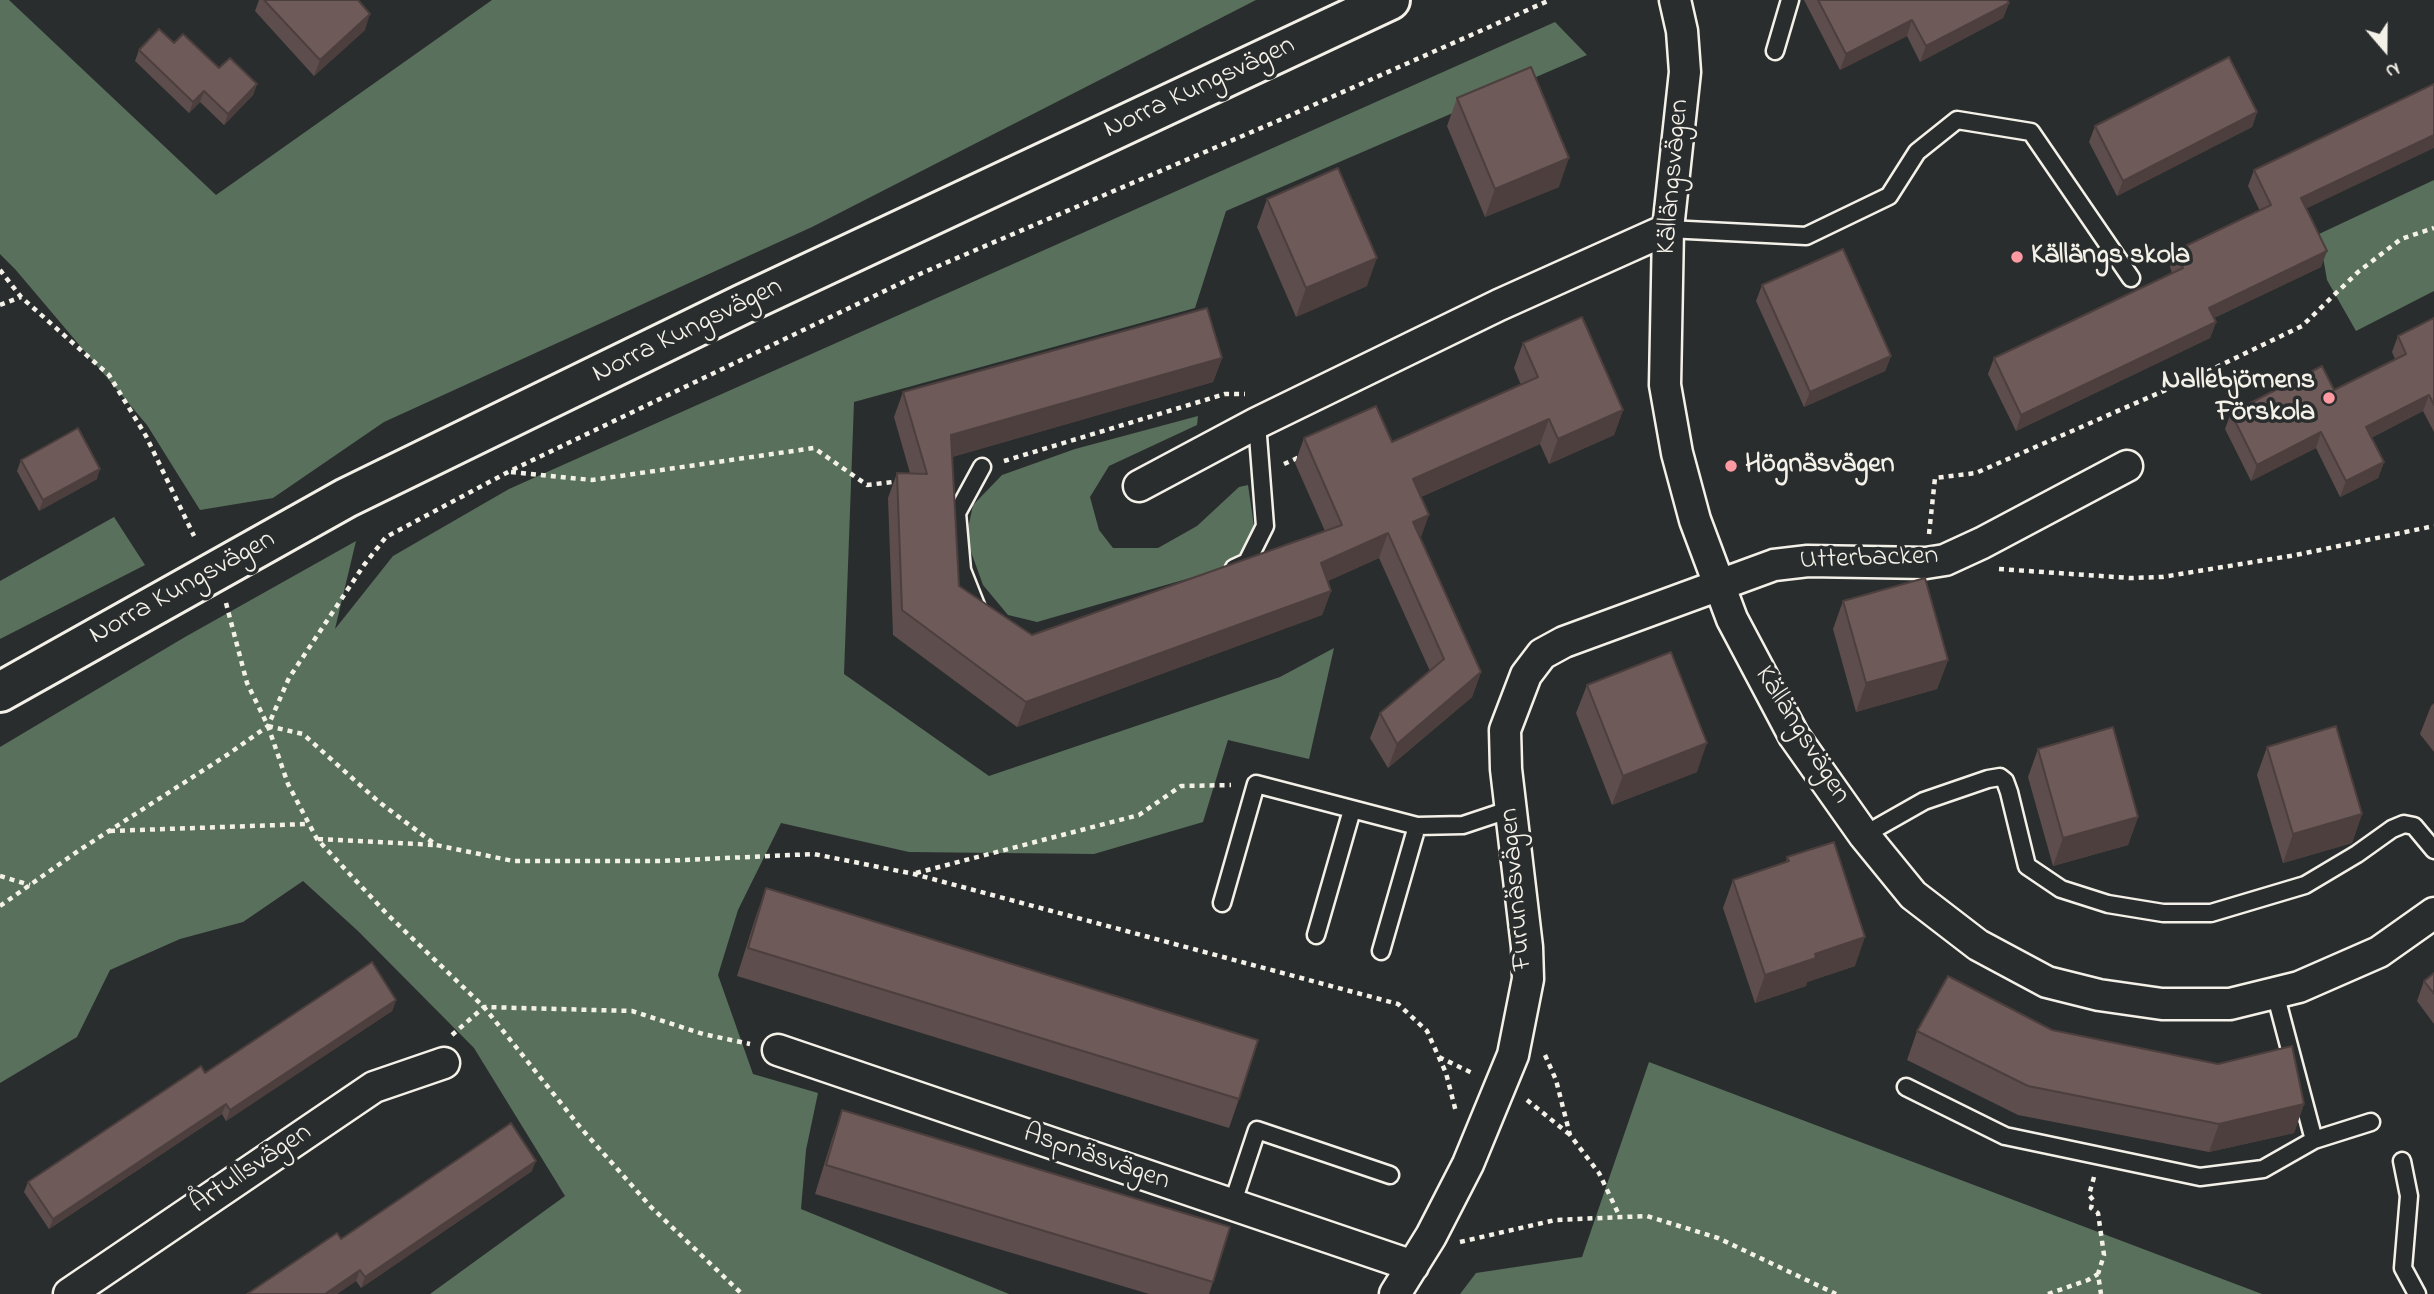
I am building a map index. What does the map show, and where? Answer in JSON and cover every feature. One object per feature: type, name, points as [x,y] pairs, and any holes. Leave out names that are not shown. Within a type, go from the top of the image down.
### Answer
[{"type":"main road","name":"Norra Kungsvägen","points":[[0,692],[346,498],[755,298],[1390,0]]},
{"type":"street","name":"Källängsvägen","points":[[1675,0],[1682,31],[1685,72],[1668,229],[1665,385],[1677,453],[1718,585],[1732,620],[1794,736],[1864,835],[1913,895],[1978,946],[2047,982],[2099,995],[2162,1004],[2230,1004],[2299,987],[2379,952],[2434,913]]},
{"type":"street","points":[[1139,486],[1269,417],[1499,305],[1668,229]]},
{"type":"street","name":"Utterbacken","points":[[1718,585],[1774,565],[1808,561],[1936,561],[1982,543],[2127,466]]},
{"type":"street","name":"Furunäsvägen","points":[[1395,1294],[1431,1236],[1468,1164],[1513,1055],[1528,979],[1527,947],[1506,769],[1505,730],[1526,675],[1542,654],[1564,642],[1718,585]]},
{"type":"street","name":"Aspnäsvägen","points":[[778,1050],[1413,1266]]},
{"type":"street","name":"Årtullsvägen","points":[[69,1294],[374,1087],[444,1063]]},
{"type":"lane","points":[[1775,51],[1790,0]]},
{"type":"lane","points":[[1668,229],[1806,236],[1889,196],[1917,152],[1957,120],[2031,132],[2131,278]]},
{"type":"lane","points":[[1214,577],[1247,562],[1265,526],[1269,417]]},
{"type":"lane","points":[[982,467],[957,513],[962,570],[977,611],[988,619]]},
{"type":"lane","points":[[1864,835],[1924,801],[2000,777],[2010,792],[2027,866],[2061,889],[2108,904],[2164,913],[2211,913],[2297,888],[2320,877],[2392,829],[2404,824],[2414,826],[2434,850]]},
{"type":"lane","points":[[1222,904],[1256,784],[1417,826],[1463,825],[1511,809]]},
{"type":"lane","points":[[1316,935],[1352,810]]},
{"type":"lane","points":[[1381,951],[1417,826]]},
{"type":"lane","points":[[2275,993],[2314,1140]]},
{"type":"lane","points":[[1906,1087],[2005,1136],[2200,1177],[2263,1169],[2314,1140],[2371,1122]]},
{"type":"lane","points":[[1232,1205],[1257,1130],[1390,1175]]},
{"type":"lane","points":[[2402,1161],[2409,1196],[2403,1268],[2417,1294]]},
{"type":"path","points":[[0,906],[268,726],[289,678],[364,565],[386,537],[510,471],[922,273],[1282,119],[1550,0]]},
{"type":"path","points":[[2434,228],[2401,239],[2358,272],[2302,326],[1976,473],[1936,478],[1936,561],[2005,570],[2130,578],[2162,577],[2296,555],[2434,526]]},
{"type":"path","points":[[0,270],[22,297],[109,375],[146,436],[194,537]]},
{"type":"path","points":[[0,305],[22,297]]},
{"type":"path","points":[[982,467],[1225,394],[1252,394],[1269,417]]},
{"type":"path","points":[[510,471],[592,480],[814,448],[867,485],[897,480],[911,481]]},
{"type":"path","points":[[1277,467],[1302,456]]},
{"type":"path","points":[[225,601],[247,683],[268,726],[288,784],[317,839],[387,914],[484,1007],[580,1127],[652,1207],[742,1294]]},
{"type":"path","points":[[268,726],[303,734],[379,802],[436,845]]},
{"type":"path","points":[[914,874],[1139,815],[1181,786],[1256,784]]},
{"type":"path","points":[[110,831],[307,824]]},
{"type":"path","points":[[317,839],[436,845],[513,861],[660,861],[814,854],[914,874],[1398,1004],[1427,1031],[1446,1073],[1468,1164]]},
{"type":"path","points":[[0,876],[31,886]]},
{"type":"path","points":[[444,1063],[452,1034],[484,1007],[632,1011],[703,1034],[778,1050]]},
{"type":"path","points":[[1517,1035],[1540,1043],[1556,1080],[1570,1135],[1599,1173],[1620,1217]]},
{"type":"path","points":[[2098,1156],[2090,1195],[2093,1200],[2091,1208],[2098,1213],[2104,1255],[2098,1274],[2101,1294]]},
{"type":"path","points":[[1431,1236],[1463,1243],[1555,1220],[1647,1216],[1718,1238],[1833,1293]]},
{"type":"path","points":[[2048,1294],[2098,1274]]},
{"type":"green space","points":[[0,0],[9,0],[216,195],[492,0],[1256,0],[812,227],[384,422],[273,498],[200,510],[147,425],[0,254]]},
{"type":"green space","points":[[1555,22],[1587,55],[1226,211],[1195,308],[854,402],[844,674],[989,776],[1280,677],[1334,648],[1309,759],[1228,740],[1203,822],[1094,854],[909,852],[781,823],[738,910],[718,975],[753,1074],[818,1093],[806,1150],[801,1209],[1009,1294],[430,1294],[565,1196],[474,1048],[358,931],[303,881],[243,922],[180,939],[110,970],[77,1037],[0,1083],[0,747],[185,637],[356,541],[335,629],[393,556],[509,489]]},
{"type":"green space","points":[[2434,180],[2434,291],[2356,331],[2327,280],[2319,234]]},
{"type":"green space","points":[[1198,416],[1197,425],[1109,466],[1090,497],[1099,530],[1113,548],[1158,548],[1197,526],[1239,487],[1248,485],[1254,526],[1244,552],[1218,570],[1037,622],[1008,615],[983,585],[966,538],[973,505],[1002,475],[1075,449]]},
{"type":"green space","points":[[114,517],[145,565],[0,639],[0,581]]},
{"type":"green space","points":[[1649,1062],[2262,1294],[1460,1294],[1476,1273],[1582,1257]]},
{"type":"building","points":[[264,0],[358,0],[370,14],[320,60]]},
{"type":"building","points":[[1818,0],[2007,0],[2009,3],[1926,46],[1912,20],[1846,54]]},
{"type":"building","points":[[159,29],[174,43],[183,34],[219,68],[230,58],[257,84],[228,114],[204,91],[193,102],[139,50]]},
{"type":"building","points":[[2229,57],[2257,112],[2123,181],[2095,126]]},
{"type":"building","points":[[1531,67],[1569,158],[1495,189],[1457,98]]},
{"type":"building","points":[[2434,84],[2434,135],[2301,198],[2327,251],[2209,308],[2216,322],[2021,415],[1994,358],[2183,268],[2175,251],[2271,205],[2254,170]]},
{"type":"building","points":[[1338,168],[1377,258],[1306,288],[1267,199]]},
{"type":"building","points":[[1843,249],[1891,356],[1810,392],[1762,285]]},
{"type":"building","points":[[1207,308],[1222,358],[951,435],[959,586],[1032,635],[1342,525],[1304,438],[1376,406],[1392,442],[1538,377],[1523,343],[1582,317],[1623,410],[1558,439],[1549,419],[1413,479],[1429,515],[1413,522],[1481,672],[1397,744],[1380,713],[1444,659],[1388,533],[1321,563],[1331,591],[1026,702],[902,610],[897,473],[927,474],[903,392]]},
{"type":"building","points":[[2434,318],[2434,405],[2429,395],[2366,427],[2384,462],[2346,481],[2321,432],[2257,465],[2231,413],[2322,366],[2334,390],[2406,354],[2398,336]]},
{"type":"building","points":[[78,428],[100,469],[43,500],[21,460]]},
{"type":"building","points":[[1925,578],[1948,660],[1866,683],[1843,601]]},
{"type":"building","points":[[1671,652],[1707,743],[1623,776],[1587,685]]},
{"type":"building","points":[[2336,726],[2362,814],[2293,834],[2267,747]]},
{"type":"building","points":[[2113,727],[2138,817],[2063,838],[2038,749]]},
{"type":"building","points":[[1834,842],[1865,937],[1815,954],[1816,958],[1765,975],[1733,880],[1789,861],[1787,857]]},
{"type":"building","points":[[766,888],[1258,1040],[1239,1099],[748,948]]},
{"type":"building","points":[[372,962],[396,1000],[230,1110],[226,1104],[53,1219],[28,1182],[201,1066],[205,1073]]},
{"type":"building","points":[[2434,973],[2434,994],[2424,981]]},
{"type":"building","points":[[1948,976],[2052,1030],[2218,1064],[2292,1046],[2304,1104],[2219,1124],[2028,1086],[1917,1031]]},
{"type":"building","points":[[842,1110],[1230,1227],[1213,1282],[826,1165]]},
{"type":"building","points":[[511,1123],[536,1161],[365,1277],[360,1270],[325,1294],[247,1294],[337,1233],[341,1239]]},
{"type":"place","name":"Källängs skola","points":[[2017,257]]},
{"type":"place","name":"Nallebjörnens Förskola","points":[[2329,398]]},
{"type":"place","name":"Högnäsvägen","points":[[1731,466]]}]
